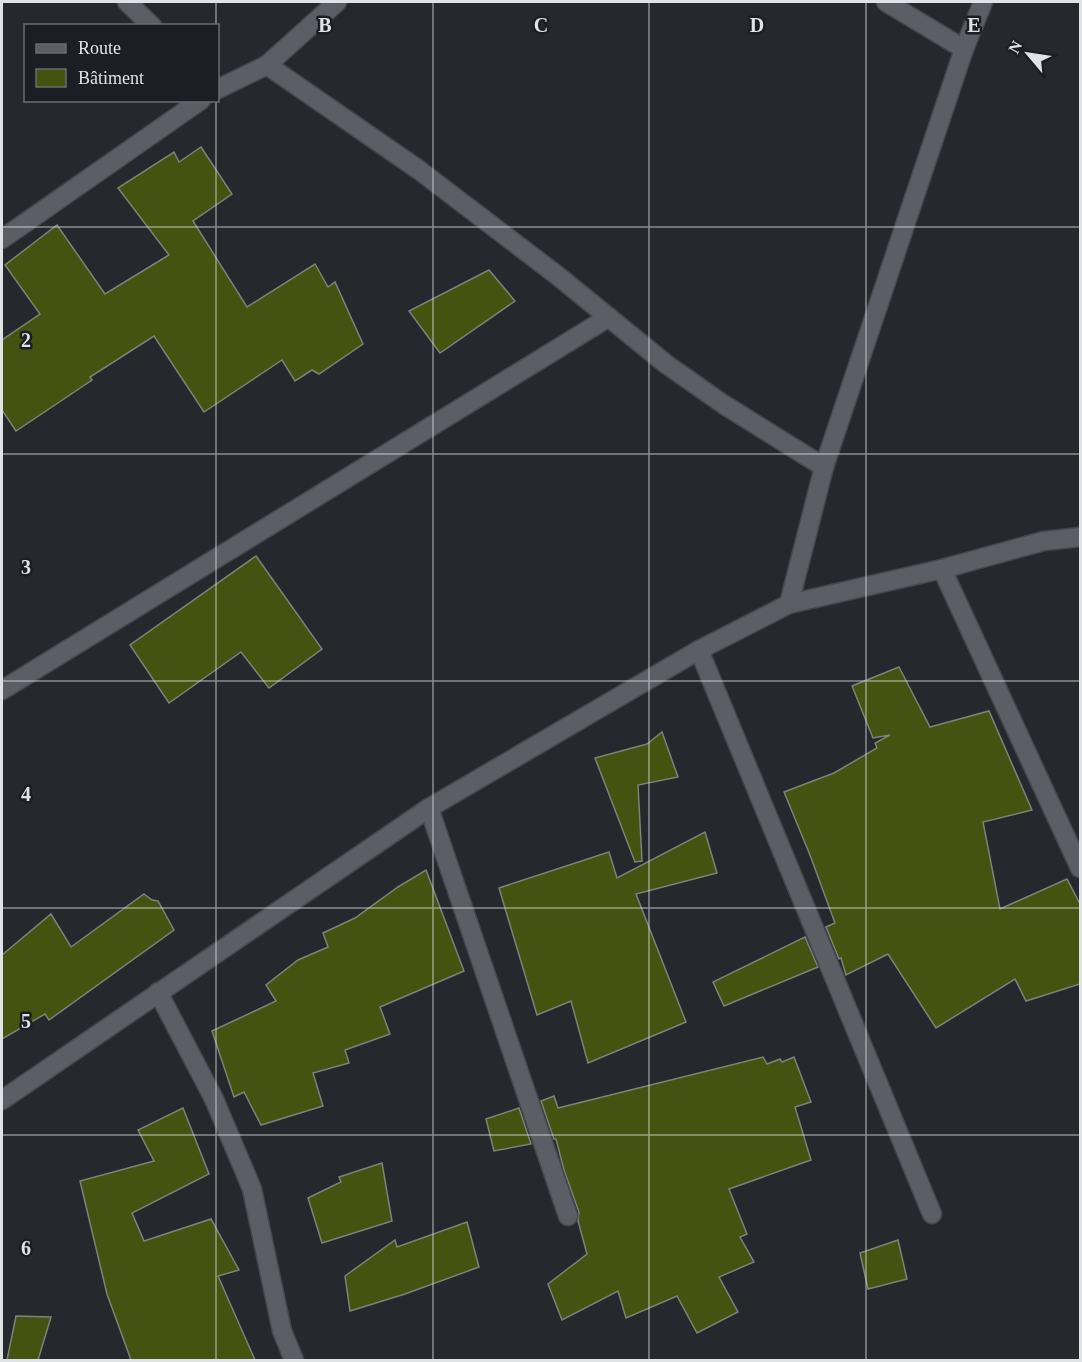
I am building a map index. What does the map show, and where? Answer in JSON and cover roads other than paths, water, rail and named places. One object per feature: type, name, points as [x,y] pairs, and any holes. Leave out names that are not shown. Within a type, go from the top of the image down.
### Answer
[{"type":"street","points":[[127,2],[150,24]]},
{"type":"street","points":[[219,88],[267,65],[338,2]]},
{"type":"street","points":[[885,2],[964,49]]},
{"type":"street","points":[[789,604],[824,467],[964,49],[983,2]]},
{"type":"street","points":[[267,65],[419,170],[666,364],[723,404],[824,467]]},
{"type":"street","points":[[2,239],[198,102]]},
{"type":"street","points":[[2,690],[609,317]]},
{"type":"street","points":[[2,1100],[429,808],[699,650],[789,604],[942,569],[1044,542],[1080,537]]},
{"type":"street","points":[[942,569],[1080,868]]},
{"type":"street","points":[[699,650],[932,1214]]},
{"type":"street","points":[[429,808],[568,1216]]},
{"type":"street","points":[[158,992],[214,1099],[252,1189],[282,1331],[294,1360]]}]
